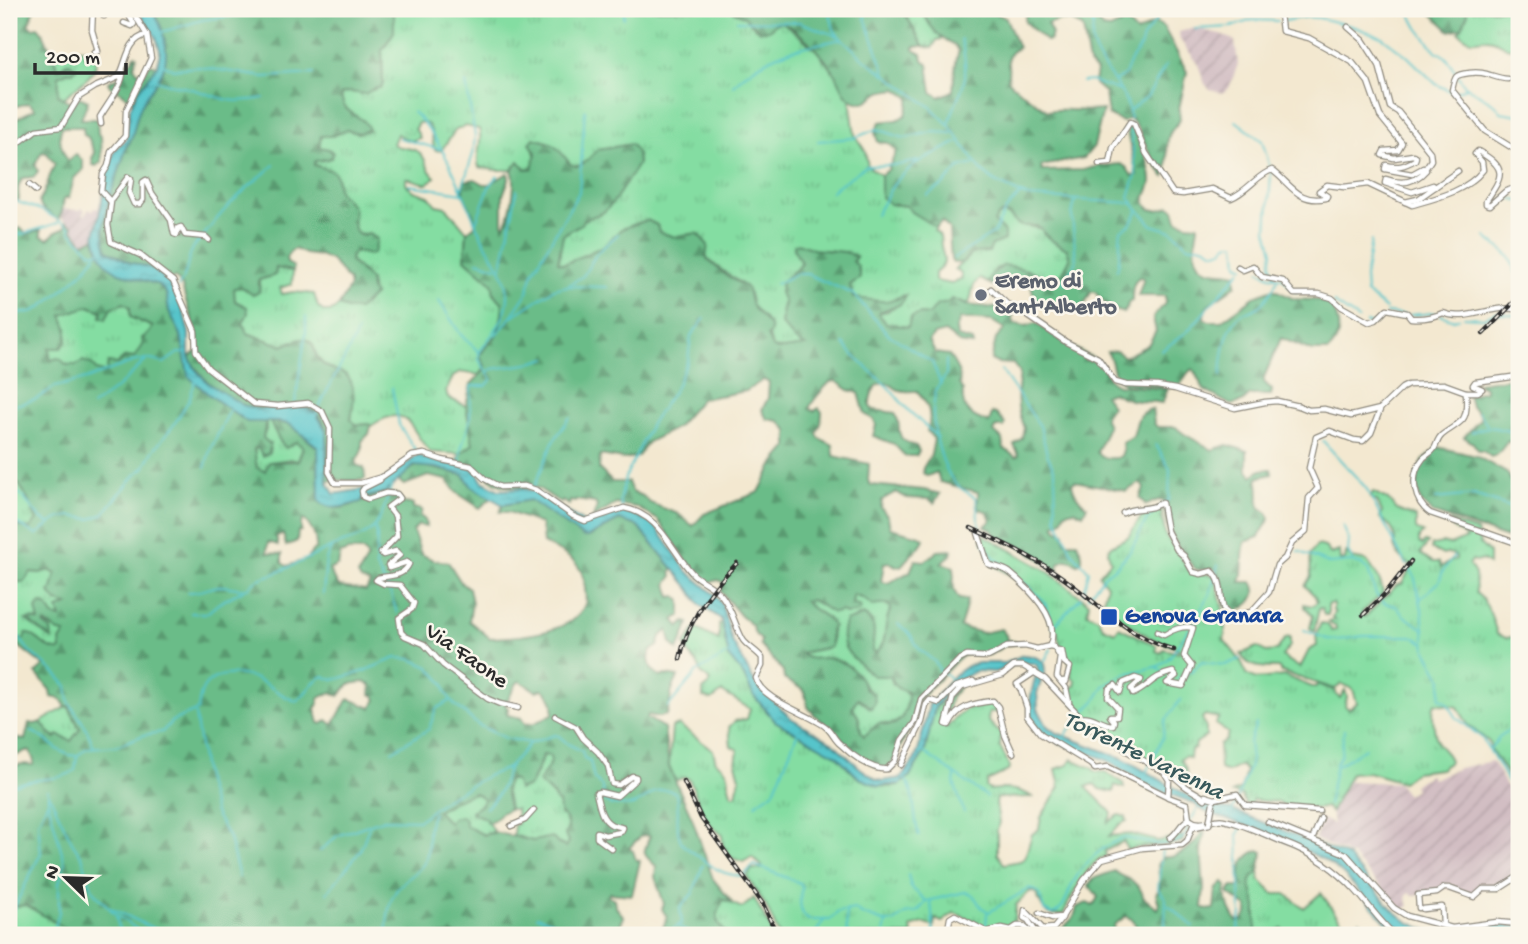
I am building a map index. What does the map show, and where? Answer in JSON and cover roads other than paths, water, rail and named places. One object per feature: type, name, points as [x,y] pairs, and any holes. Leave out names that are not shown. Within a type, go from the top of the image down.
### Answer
[{"type":"street","points":[[93,9],[92,30],[98,51],[94,52]]},
{"type":"street","points":[[104,9],[104,16]]},
{"type":"street","points":[[124,23],[132,26],[134,24],[125,9]]},
{"type":"street","points":[[111,199],[103,194],[103,174],[113,148],[125,136],[125,120],[130,102],[151,58],[147,35],[131,9]]},
{"type":"street","points":[[1277,9],[1282,31],[1309,38],[1338,52],[1363,74],[1378,112],[1402,143],[1398,150],[1384,151],[1382,156],[1416,157],[1404,166],[1387,165],[1385,169],[1412,174],[1426,169]]},
{"type":"street","points":[[1348,27],[1363,40],[1380,65],[1390,107],[1398,112],[1430,152],[1431,160],[1425,172],[1415,180],[1401,183],[1387,178],[1384,183],[1412,192],[1433,185],[1435,187]]},
{"type":"street","points":[[9,145],[20,142],[36,130],[61,127],[79,97],[119,77],[137,38],[147,35]]},
{"type":"street","points":[[101,124],[100,117],[113,100],[115,89],[123,77],[122,70]]},
{"type":"street","points":[[1508,79],[1479,71],[1460,73],[1452,90],[1485,131],[1519,152]]},
{"type":"street","points":[[1099,164],[1110,163],[1114,148],[1130,122],[1134,124],[1146,153],[1173,193],[1212,189],[1231,198],[1248,189],[1268,170],[1274,170],[1282,181],[1312,201],[1328,197],[1319,191],[1327,185],[1343,187],[1362,184],[1373,186],[1382,193],[1412,205],[1441,197],[1470,184],[1483,170],[1482,162],[1475,154],[1478,151],[1496,164],[1500,172],[1499,183],[1486,204],[1490,205],[1506,191],[1519,187]]},
{"type":"street","points":[[1405,202],[1418,199],[1458,171]]},
{"type":"street","points":[[209,240],[206,237],[185,235],[181,227],[178,228],[177,234],[174,234],[171,220],[159,205],[146,180],[143,182],[140,204],[134,204],[130,198],[131,179],[128,177],[111,199],[108,232],[111,242],[140,255],[173,282],[195,331],[196,351],[208,368],[254,404],[278,406],[308,403],[322,411],[330,428],[329,472],[335,483],[360,483],[392,471],[418,453],[471,466],[485,480],[500,487],[524,486],[536,490],[573,516],[585,521],[624,508],[643,516],[668,538],[692,573],[720,593],[730,607],[742,638],[762,659],[762,666],[756,678],[758,685],[779,701],[825,726],[841,745],[877,769],[892,766],[902,740],[915,722],[921,699],[959,660],[967,656],[995,655],[1007,647],[1053,647],[1062,651],[1070,679]]},
{"type":"street","points":[[29,185],[36,191]]},
{"type":"street","points":[[1238,267],[1254,267],[1262,277],[1283,281],[1294,294],[1319,293],[1369,322],[1376,320],[1387,309],[1429,318],[1440,314],[1476,315],[1491,310],[1519,310]]},
{"type":"street","points":[[990,289],[1007,304],[1066,342],[1098,358],[1115,382],[1126,386],[1175,389],[1235,408],[1277,401],[1309,410],[1324,409],[1351,416],[1380,409]]},
{"type":"street","points":[[1123,513],[1129,509],[1163,503],[1167,531],[1193,572],[1216,573],[1221,584],[1224,610],[1232,616],[1247,614],[1269,593],[1277,565],[1285,558],[1292,543],[1306,531],[1309,498],[1318,488],[1309,468],[1315,437],[1329,431],[1363,441],[1371,433],[1380,409],[1402,387],[1408,385],[1444,384],[1466,392],[1481,390],[1473,385],[1475,382],[1519,376]]},
{"type":"street","points":[[1466,392],[1465,414],[1462,419],[1441,436],[1431,453],[1422,460],[1414,487],[1418,499],[1430,513],[1519,544]]},
{"type":"street","name":"Via Faone","points":[[392,471],[363,488],[365,499],[386,494],[397,494],[400,498],[387,507],[395,516],[397,536],[381,553],[383,555],[396,551],[400,555],[388,565],[389,568],[407,562],[409,564],[406,570],[397,575],[376,580],[384,584],[400,585],[414,603],[412,609],[399,618],[401,632],[428,648],[443,665],[488,699],[518,708]]},
{"type":"street","points":[[978,533],[988,564],[1007,571],[1022,583],[1046,611],[1053,647],[1060,657],[1056,677],[1066,688],[1069,702]]},
{"type":"street","points":[[1081,717],[1088,716],[1113,725],[1110,716],[1117,716],[1118,708],[1108,697],[1109,688],[1115,685],[1120,692],[1123,683],[1135,678],[1140,680],[1131,689],[1133,694],[1147,686],[1152,678],[1173,671],[1175,677],[1167,682],[1182,687],[1192,667],[1184,654],[1193,629],[1187,626],[1170,630],[1164,635],[1157,632]]},
{"type":"street","points":[[901,765],[930,700],[939,703],[959,685],[1003,675],[1014,666],[1023,666],[1045,679],[1094,731],[1112,739],[1127,751],[1168,776],[1174,776],[1183,785],[1205,797],[1213,800],[1237,794],[1245,805],[1319,811]]},
{"type":"street","points":[[1063,681],[1066,682],[1069,671]]},
{"type":"street","points":[[1035,672],[1018,685],[1027,708],[1027,716],[1041,734],[1092,766]]},
{"type":"street","points":[[988,678],[962,687],[957,692],[948,710],[946,726],[960,710],[973,704],[993,701],[998,707],[1004,735],[1013,752]]},
{"type":"street","points":[[555,716],[576,727],[598,752],[610,770],[612,784],[619,785],[632,776],[636,777],[617,796],[596,793],[603,815],[613,825],[623,828],[621,832],[605,835],[597,832],[597,838],[612,849]]},
{"type":"street","points":[[947,935],[950,918],[955,915],[987,932],[1023,926],[1033,935],[1035,932],[1024,918],[1025,910],[1043,929],[1054,928],[1084,880],[1102,859],[1142,848],[1182,845],[1187,841],[1192,821],[1187,804],[1108,767],[1100,770],[1065,752]]},
{"type":"street","points":[[1168,776],[1168,796]]},
{"type":"street","points":[[1209,823],[1213,800]]},
{"type":"street","points":[[511,827],[526,820],[534,810]]},
{"type":"street","points":[[1312,840],[1321,818]]},
{"type":"street","points":[[1170,838],[1184,822],[1209,823],[1220,819],[1284,842],[1330,866],[1395,935]]},
{"type":"street","points":[[1268,822],[1350,857],[1401,913],[1452,928],[1497,922],[1519,924]]},
{"type":"street","points":[[1443,925],[1442,907],[1421,908],[1418,895],[1437,893],[1448,888],[1474,897],[1483,889],[1499,889],[1519,876]]},
{"type":"street","points":[[1039,914],[1052,918],[1062,917]]},
{"type":"water","points":[[137,9],[150,9],[155,15],[165,39],[166,56],[162,72],[139,111],[109,198],[104,224],[107,250],[129,262],[151,268],[170,282],[189,333],[189,357],[208,383],[243,405],[258,409],[301,406],[316,413],[326,430],[327,481],[334,494],[365,489],[392,476],[418,455],[433,461],[469,467],[477,472],[482,481],[499,490],[523,489],[536,492],[585,523],[622,511],[632,513],[656,527],[687,571],[714,594],[722,605],[732,641],[756,685],[791,718],[833,743],[860,768],[882,781],[901,778],[915,759],[929,705],[954,675],[967,666],[978,663],[1005,663],[1023,655],[1032,656],[1040,659],[1045,671],[1037,693],[1038,709],[1047,726],[1057,733],[1122,758],[1203,804],[1232,810],[1347,856],[1393,910],[1408,922],[1435,934],[1494,924],[1519,927],[1519,935],[1400,935],[1345,876],[1324,860],[1269,834],[1206,812],[1193,803],[1148,785],[1102,758],[1045,735],[1037,727],[1030,711],[1038,669],[1036,664],[1022,662],[995,672],[976,671],[956,681],[935,707],[925,751],[909,777],[901,784],[879,786],[859,778],[836,755],[775,721],[753,695],[744,676],[729,657],[721,619],[700,605],[638,526],[619,520],[588,537],[583,537],[530,500],[503,505],[472,487],[464,475],[414,466],[386,492],[344,507],[324,505],[319,501],[318,447],[289,424],[247,422],[207,393],[188,376],[181,335],[169,311],[166,293],[159,285],[119,273],[107,265],[99,252],[95,235],[108,171],[115,150],[126,139],[130,108],[138,91],[157,66],[160,51],[156,37]]},
{"type":"waterway","points":[[162,32],[202,20],[281,9]]},
{"type":"waterway","points":[[624,9],[624,18]]},
{"type":"waterway","points":[[829,9],[834,30],[839,36],[863,58],[931,107],[949,125],[981,170],[995,182],[1028,197],[1133,203],[1152,225],[1172,231],[1188,246],[1204,246],[1215,252],[1223,250],[1227,244],[1236,243],[1238,264],[1244,267]]},
{"type":"waterway","points":[[866,9],[865,18],[886,74]]},
{"type":"waterway","points":[[1068,9],[1083,15]]},
{"type":"waterway","points":[[1083,9],[1085,16],[1093,23],[1092,43],[1097,55],[1125,99],[1130,119]]},
{"type":"waterway","points":[[1115,81],[1125,75],[1143,38],[1164,9]]},
{"type":"waterway","points":[[1393,9],[1411,15],[1436,51],[1446,57],[1465,86],[1496,105],[1501,112],[1519,115]]},
{"type":"waterway","points":[[1284,21],[1319,18],[1382,37],[1406,55],[1436,84],[1450,91]]},
{"type":"waterway","points":[[1195,29],[1231,27],[1252,20],[1278,21]]},
{"type":"waterway","points":[[737,21],[799,22],[838,36]]},
{"type":"waterway","points":[[733,85],[771,58],[842,39]]},
{"type":"waterway","points":[[949,125],[965,77],[961,39]]},
{"type":"waterway","points":[[163,64],[173,69],[199,67],[264,77],[314,74]]},
{"type":"waterway","points":[[1130,110],[1147,97],[1166,65]]},
{"type":"waterway","points":[[157,80],[228,100],[264,98]]},
{"type":"waterway","points":[[1082,82],[1091,81],[1121,91]]},
{"type":"waterway","points":[[462,188],[473,154],[475,136],[466,83]]},
{"type":"waterway","points":[[1456,91],[1467,88]]},
{"type":"waterway","points":[[495,335],[527,293],[533,272],[579,192],[585,110]]},
{"type":"waterway","points":[[413,112],[443,151],[482,237],[501,270],[507,288],[505,313],[479,353],[479,360],[492,379],[486,386],[471,386],[470,420],[461,449],[460,463]]},
{"type":"waterway","points":[[1236,121],[1262,141],[1267,157],[1271,174],[1267,230],[1273,252],[1271,263],[1275,277]]},
{"type":"waterway","points":[[1130,124],[1136,175],[1129,197],[1133,203]]},
{"type":"waterway","points":[[818,141],[854,138],[877,129],[904,138],[933,132],[952,133]]},
{"type":"waterway","points":[[399,138],[439,149]]},
{"type":"waterway","points":[[876,215],[894,183],[916,163],[958,142]]},
{"type":"waterway","points":[[831,192],[866,166],[918,161]]},
{"type":"waterway","points":[[927,195],[943,185],[959,168],[974,164]]},
{"type":"waterway","points":[[178,287],[193,248],[234,200],[274,165]]},
{"type":"waterway","points":[[476,222],[489,187],[498,176]]},
{"type":"waterway","points":[[409,185],[463,193]]},
{"type":"waterway","points":[[501,271],[517,190]]},
{"type":"waterway","points":[[954,258],[994,233],[1005,211],[1021,193]]},
{"type":"waterway","points":[[1506,198],[1519,201]]},
{"type":"waterway","points":[[9,199],[41,210],[67,225],[91,252],[99,252]]},
{"type":"waterway","points":[[1063,283],[1076,261],[1072,215],[1075,201]]},
{"type":"waterway","points":[[1117,270],[1121,230],[1130,225],[1138,210]]},
{"type":"waterway","points":[[9,238],[58,223]]},
{"type":"waterway","points":[[513,316],[554,289],[567,286],[583,276],[597,253],[618,234]]},
{"type":"waterway","points":[[1486,237],[1509,256],[1519,280]]},
{"type":"waterway","points":[[1371,241],[1365,277],[1366,293],[1386,309]]},
{"type":"waterway","points":[[9,314],[31,312],[46,303],[68,286],[87,267],[96,253]]},
{"type":"waterway","points":[[478,261],[496,267]]},
{"type":"waterway","points":[[1161,351],[1188,331],[1241,270]]},
{"type":"waterway","points":[[1259,270],[1270,276],[1283,278],[1297,292]]},
{"type":"waterway","points":[[776,284],[796,274],[807,274],[853,294],[888,334],[932,362],[941,384]]},
{"type":"waterway","points":[[1221,376],[1228,334],[1236,319],[1257,308],[1277,280]]},
{"type":"waterway","points":[[567,286],[607,287]]},
{"type":"waterway","points":[[439,301],[461,335],[479,352]]},
{"type":"waterway","points":[[1334,303],[1358,319]]},
{"type":"waterway","points":[[1464,317],[1484,318],[1495,312],[1519,316]]},
{"type":"waterway","points":[[1386,313],[1405,315]]},
{"type":"waterway","points":[[1410,315],[1436,313]]},
{"type":"waterway","points":[[1441,315],[1454,320],[1459,318]]},
{"type":"waterway","points":[[295,403],[306,317]]},
{"type":"waterway","points":[[622,508],[620,501],[625,478],[652,422],[675,389],[688,360],[691,336],[705,318]]},
{"type":"waterway","points":[[1366,323],[1377,322]]},
{"type":"waterway","points":[[316,415],[357,332]]},
{"type":"waterway","points":[[844,344],[937,437]]},
{"type":"waterway","points":[[9,407],[36,399],[55,387],[132,362],[147,359],[164,363],[178,353],[184,353]]},
{"type":"waterway","points":[[488,372],[547,358]]},
{"type":"waterway","points":[[946,360],[946,375],[935,391],[933,413],[937,439],[945,467],[954,482],[976,498],[981,530]]},
{"type":"waterway","points":[[92,406],[119,386],[145,361]]},
{"type":"waterway","points":[[1001,370],[1040,426],[1047,454],[1055,471],[1056,517],[1072,552],[1089,571],[1083,592]]},
{"type":"waterway","points":[[9,527],[19,524],[36,535],[57,519],[70,516],[91,519],[103,514],[144,468],[189,400],[195,382]]},
{"type":"waterway","points":[[392,388],[399,425],[418,454]]},
{"type":"waterway","points":[[205,468],[210,450],[231,408]]},
{"type":"waterway","points":[[1478,412],[1487,425]]},
{"type":"waterway","points":[[534,487],[553,442],[570,417]]},
{"type":"waterway","points":[[1472,432],[1487,427],[1519,431]]},
{"type":"waterway","points":[[1323,441],[1366,488],[1406,565]]},
{"type":"waterway","points":[[1088,596],[1131,550],[1147,519],[1169,499],[1170,469],[1156,445]]},
{"type":"waterway","points":[[9,486],[22,496],[41,519],[49,523]]},
{"type":"waterway","points":[[188,592],[218,586],[248,588],[257,580],[361,537],[378,522],[391,487]]},
{"type":"waterway","points":[[1435,499],[1474,495],[1519,510]]},
{"type":"waterway","points":[[1343,526],[1349,540],[1348,552],[1353,561]]},
{"type":"waterway","points":[[375,528],[376,567],[391,594],[397,613]]},
{"type":"waterway","points":[[983,542],[993,556],[1010,570]]},
{"type":"waterway","points":[[323,595],[326,560],[331,548]]},
{"type":"waterway","points":[[1298,551],[1330,564],[1352,562],[1362,565],[1368,570],[1376,595],[1384,603],[1396,606],[1403,615],[1425,630]]},
{"type":"waterway","points":[[1419,600],[1439,582],[1454,556]]},
{"type":"waterway","points":[[1192,625],[1210,594],[1218,565]]},
{"type":"waterway","points":[[1408,568],[1414,575],[1422,609],[1426,650],[1442,679],[1440,698],[1446,701],[1457,718],[1482,738],[1519,800]]},
{"type":"waterway","points":[[1022,581],[1044,603],[1051,620]]},
{"type":"waterway","points":[[191,613],[207,613],[243,590]]},
{"type":"waterway","points":[[1053,627],[1081,597]]},
{"type":"waterway","points":[[898,624],[910,634],[919,649],[935,662],[940,671],[951,679]]},
{"type":"waterway","name":"Torrente Varenna","points":[[1064,738],[1104,686],[1125,674],[1159,666],[1170,657],[1189,629]]},
{"type":"waterway","points":[[1304,630],[1327,639],[1412,636],[1425,643]]},
{"type":"waterway","points":[[9,631],[18,636],[30,652],[67,686],[69,702],[85,726],[94,747]]},
{"type":"waterway","points":[[1044,662],[1051,649]]},
{"type":"waterway","points":[[668,707],[697,672],[730,653]]},
{"type":"waterway","name":"Torrente Varenna","points":[[9,787],[69,774],[75,770],[77,756],[87,748],[116,746],[144,735],[162,732],[172,721],[198,710],[203,689],[221,676],[251,677],[296,701],[324,676],[333,680],[396,658],[411,659],[429,667],[444,684],[446,693],[454,704],[478,725],[505,738],[530,743],[555,735],[582,751],[584,758],[590,761],[594,779],[602,787],[604,801],[610,805],[628,806],[639,803],[657,791],[675,792],[678,802],[678,831],[684,846],[724,873],[743,876],[754,865],[800,883],[802,910],[809,920],[830,920],[838,912],[855,909],[883,922],[894,922],[905,914],[917,912],[927,901],[965,892],[974,896],[981,907],[989,912],[1030,888],[1039,893],[1044,910],[1052,914],[1063,905],[1082,869],[1103,849],[1126,838],[1157,844],[1178,841],[1185,836],[1199,807]]},
{"type":"waterway","points":[[1177,678],[1183,678],[1202,662],[1225,665],[1240,659]]},
{"type":"waterway","points":[[1156,667],[1166,673]]},
{"type":"waterway","name":"Torrente Varenna","points":[[1146,773],[1163,737],[1165,721],[1181,699]]},
{"type":"waterway","points":[[392,751],[429,729],[436,709],[451,700]]},
{"type":"waterway","points":[[195,714],[205,778],[215,813],[229,838],[239,877]]},
{"type":"waterway","points":[[1490,750],[1499,737],[1519,723]]},
{"type":"waterway","points":[[1232,812],[1250,765],[1249,743],[1256,724]]},
{"type":"waterway","points":[[1328,805],[1344,730]]},
{"type":"waterway","points":[[30,731],[63,752],[76,756]]},
{"type":"waterway","points":[[756,804],[774,791],[798,732]]},
{"type":"waterway","points":[[320,851],[337,836],[384,819],[419,820],[446,799],[487,776],[508,768],[529,744]]},
{"type":"waterway","points":[[1337,766],[1365,748]]},
{"type":"waterway","points":[[922,751],[987,797]]},
{"type":"waterway","points":[[486,808],[499,793],[508,770]]},
{"type":"waterway","points":[[955,776],[954,783],[964,812]]},
{"type":"waterway","points":[[906,780],[911,792],[919,836]]},
{"type":"waterway","points":[[47,790],[82,857],[93,891],[116,915],[120,935]]},
{"type":"waterway","points":[[9,918],[41,853],[38,822],[48,801],[48,793]]},
{"type":"waterway","points":[[48,801],[65,864],[59,883],[59,912],[53,935]]},
{"type":"waterway","points":[[386,935],[393,895],[425,861],[429,824],[433,813]]},
{"type":"waterway","points":[[1237,935],[1241,914],[1238,834],[1242,826]]},
{"type":"waterway","points":[[327,893],[360,851],[369,827]]},
{"type":"waterway","points":[[1162,849],[1158,889],[1166,899],[1165,924],[1168,935]]},
{"type":"waterway","points":[[664,935],[682,923],[680,908],[693,893],[703,865]]},
{"type":"waterway","points":[[908,875],[911,887],[926,901]]},
{"type":"waterway","points":[[931,902],[934,935]]},
{"type":"waterway","points":[[1168,905],[1194,927]]},
{"type":"waterway","points":[[110,908],[157,930],[188,932]]},
{"type":"waterway","points":[[846,912],[847,935]]},
{"type":"waterway","points":[[981,935],[986,925],[987,913]]},
{"type":"waterway","points":[[118,916],[141,935]]},
{"type":"waterway","points":[[537,916],[573,930],[578,935]]},
{"type":"waterway","points":[[814,935],[825,919]]},
{"type":"waterway","points":[[884,935],[886,922]]},
{"type":"waterway","points":[[678,926],[691,935]]},
{"type":"railway","points":[[1483,334],[1519,297]]},
{"type":"railway","points":[[971,528],[1047,567],[1131,630],[1174,650]]},
{"type":"railway","points":[[1363,615],[1386,593],[1411,561]]},
{"type":"railway","points":[[680,659],[688,632],[701,607],[737,563]]},
{"type":"railway","points":[[684,782],[701,818],[763,904],[777,935]]},
{"type":"place","name":"Eremo di Sant'Alberto","points":[[981,295]]},
{"type":"place","name":"Genova Granara","points":[[1109,617]]}]
